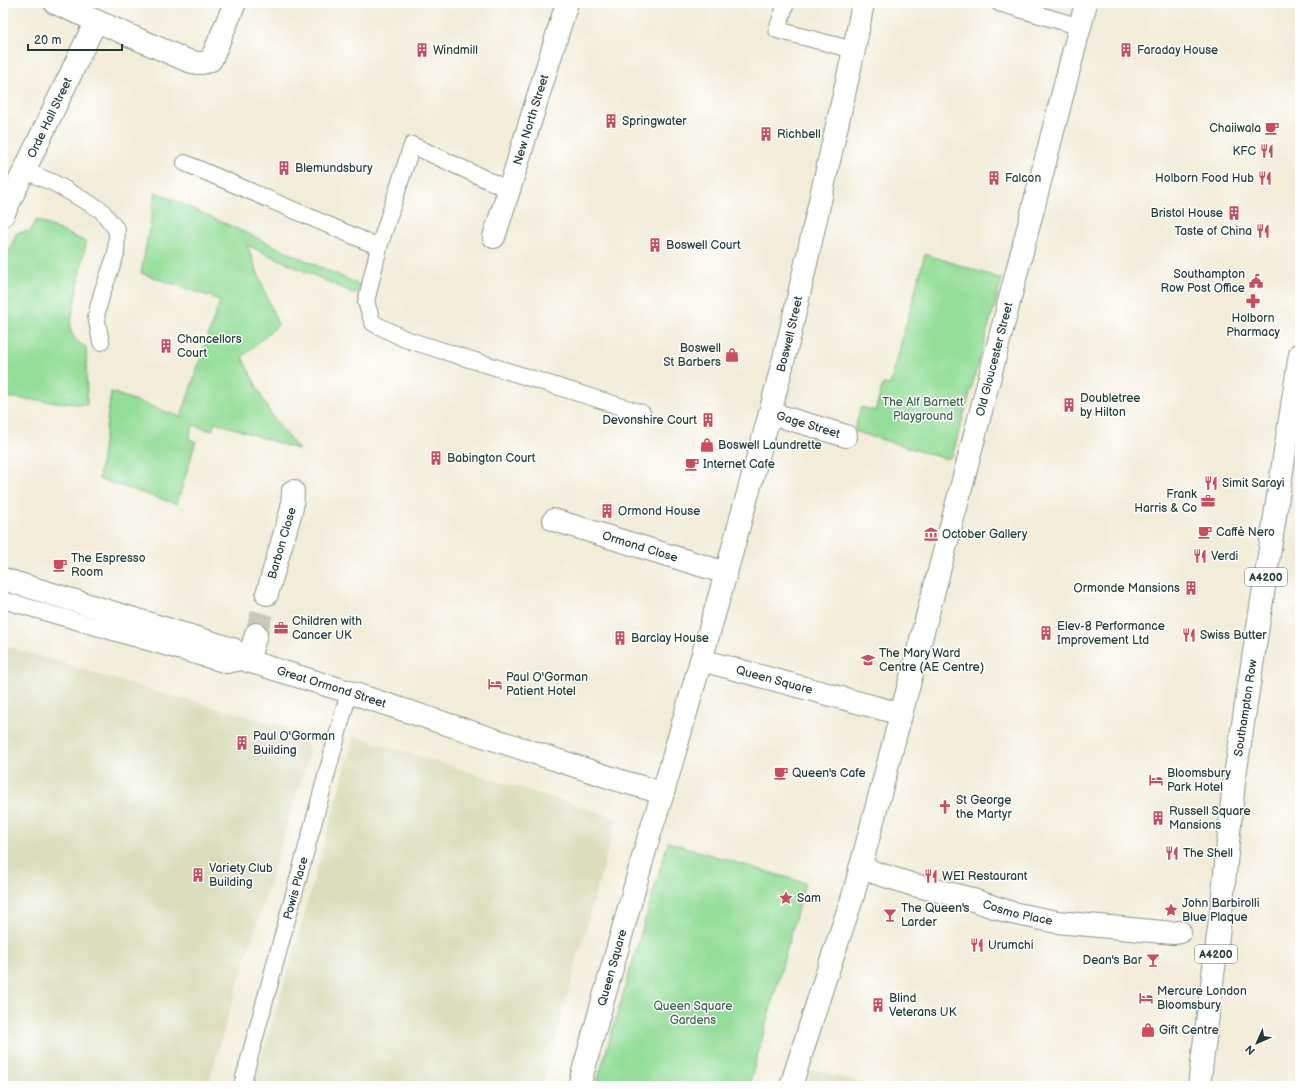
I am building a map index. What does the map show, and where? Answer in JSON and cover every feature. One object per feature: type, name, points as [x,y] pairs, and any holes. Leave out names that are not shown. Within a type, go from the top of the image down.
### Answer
[{"type":"street","points":[[55,3],[196,63],[205,63],[211,60],[235,3]]},
{"type":"street","name":"New North Street","points":[[494,237],[510,190],[567,3]]},
{"type":"street","name":"Boswell Street","points":[[701,660],[770,413],[790,334],[854,50],[863,3]]},
{"type":"street","name":"Old Gloucester Street","points":[[901,714],[965,473],[1086,3]]},
{"type":"street","name":"Orde Hall Street","points":[[3,214],[96,21]]},
{"type":"street","name":"Southampton Row","points":[[1199,1086],[1222,904],[1234,782],[1300,354]]},
{"type":"street","name":"Gage Street","points":[[770,413],[846,436]]},
{"type":"street","name":"Barbon Close","points":[[267,594],[292,508],[294,491]]},
{"type":"street","name":"Ormond Close","points":[[554,520],[726,573]]},
{"type":"street","name":"Great Ormond Street","points":[[3,579],[233,649],[248,661],[349,692],[621,781],[663,793]]},
{"type":"street","points":[[248,661],[256,634]]},
{"type":"street","name":"Queen Square","points":[[579,1086],[649,836],[663,793],[701,660],[901,714]]},
{"type":"street","points":[[791,1086],[853,896],[901,714]]},
{"type":"street","name":"Cosmo Place","points":[[860,868],[914,885],[964,897],[1012,913],[1057,922],[1173,934],[1180,932]]},
{"type":"lane","points":[[786,3],[777,30],[854,50]]},
{"type":"lane","points":[[999,3],[1081,26]]},
{"type":"lane","points":[[510,190],[412,145],[379,247],[366,302],[373,323],[405,339],[642,414]]},
{"type":"lane","points":[[185,163],[379,247]]},
{"type":"lane","points":[[25,171],[54,183],[101,210],[117,230],[116,254],[102,293],[96,316],[101,342]]},
{"type":"lane","points":[[3,600],[208,661],[227,665],[248,661]]},
{"type":"lane","name":"Powis Place","points":[[242,1085],[349,692]]},
{"type":"shaded area","points":[[3,645],[160,693],[296,730],[304,737],[309,749],[308,758],[225,1026],[210,1080],[226,1086],[3,1086]]},
{"type":"shaded area","points":[[354,736],[617,818],[542,1086],[253,1086],[295,947]]},
{"type":"shaded area","points":[[812,1070],[827,1073],[871,1086],[807,1086]]},
{"type":"green space","points":[[156,192],[360,285],[355,294],[247,245],[278,325],[242,357],[271,415],[299,450],[215,422],[212,431],[193,425],[189,439],[196,441],[177,504],[99,479],[111,392],[181,417],[220,300],[141,273]]},
{"type":"green space","points":[[37,220],[86,242],[70,328],[76,339],[86,347],[87,405],[3,397],[3,269],[16,233],[30,231]]},
{"type":"green space","name":"The Alf Barnett Playground","points":[[925,254],[1002,279],[953,453],[948,458],[943,458],[854,431],[861,407],[875,411],[883,384],[890,385]]},
{"type":"green space","name":"Queen Square Gardens","points":[[668,842],[805,883],[749,1086],[596,1086]]},
{"type":"tunnel","points":[[256,634],[267,594]]},
{"type":"place","name":"Windmill","points":[[422,50]]},
{"type":"place","name":"Faraday House","points":[[1126,50]]},
{"type":"place","name":"Springwater","points":[[611,121]]},
{"type":"place","name":"Chaiiwala","points":[[1272,128]]},
{"type":"place","name":"Richbell","points":[[766,134]]},
{"type":"place","name":"KFC","points":[[1267,151]]},
{"type":"place","name":"Blemundsbury","points":[[284,168]]},
{"type":"place","name":"Falcon","points":[[994,178]]},
{"type":"place","name":"Holborn Food Hub","points":[[1265,178]]},
{"type":"place","name":"Bristol House","points":[[1234,213]]},
{"type":"place","name":"Taste of China","points":[[1263,231]]},
{"type":"place","name":"Boswell Court","points":[[655,245]]},
{"type":"place","name":"Southampton Row Post Office","points":[[1256,281]]},
{"type":"place","name":"Holborn Pharmacy","points":[[1253,301]]},
{"type":"place","name":"Chancellors Court","points":[[166,346]]},
{"type":"place","name":"Boswell St Barbers","points":[[732,355]]},
{"type":"place","name":"Doubletree by Hilton","points":[[1069,405]]},
{"type":"place","name":"Devonshire Court","points":[[708,420]]},
{"type":"place","name":"Boswell Laundrette","points":[[707,445]]},
{"type":"place","name":"Babington Court","points":[[436,458]]},
{"type":"place","name":"Internet Cafe","points":[[692,464]]},
{"type":"place","name":"Simit Sarayi","points":[[1211,483]]},
{"type":"place","name":"Frank Harris & Co","points":[[1208,501]]},
{"type":"place","name":"Ormond House","points":[[607,511]]},
{"type":"place","name":"Caffè Nero","points":[[1205,532]]},
{"type":"place","name":"October Gallery","points":[[931,534]]},
{"type":"place","name":"Verdi","points":[[1200,556]]},
{"type":"place","name":"The Espresso Room","points":[[60,565]]},
{"type":"place","name":"Ormonde Mansions","points":[[1191,588]]},
{"type":"place","name":"Children with Cancer UK","points":[[281,628]]},
{"type":"place","name":"Elev-8 Performance Improvement Ltd","points":[[1046,633]]},
{"type":"place","name":"Swiss Butter","points":[[1189,635]]},
{"type":"place","name":"Barclay House","points":[[620,638]]},
{"type":"place","name":"The Mary Ward Centre (AE Centre)","points":[[868,660]]},
{"type":"place","name":"Paul O'Gorman Patient Hotel","points":[[495,684]]},
{"type":"place","name":"Paul O'Gorman Building","points":[[242,743]]},
{"type":"place","name":"Queen's Cafe","points":[[781,773]]},
{"type":"place","name":"Bloomsbury Park Hotel","points":[[1156,780]]},
{"type":"place","name":"St George the Martyr","points":[[945,807]]},
{"type":"place","name":"Russell Square Mansions","points":[[1158,818]]},
{"type":"place","name":"The Shell","points":[[1172,853]]},
{"type":"place","name":"Variety Club Building","points":[[198,875]]},
{"type":"place","name":"WEI Restaurant","points":[[931,876]]},
{"type":"place","name":"Sam","points":[[786,898]]},
{"type":"place","name":"John Barbirolli Blue Plaque","points":[[1171,910]]},
{"type":"place","name":"The Queen's Larder","points":[[890,915]]},
{"type":"place","name":"Urumchi","points":[[977,945]]},
{"type":"place","name":"Dean's Bar","points":[[1153,960]]},
{"type":"place","name":"Mercure London Bloomsbury","points":[[1146,998]]},
{"type":"place","name":"Blind Veterans UK","points":[[878,1005]]},
{"type":"place","name":"Gift Centre","points":[[1148,1030]]}]
